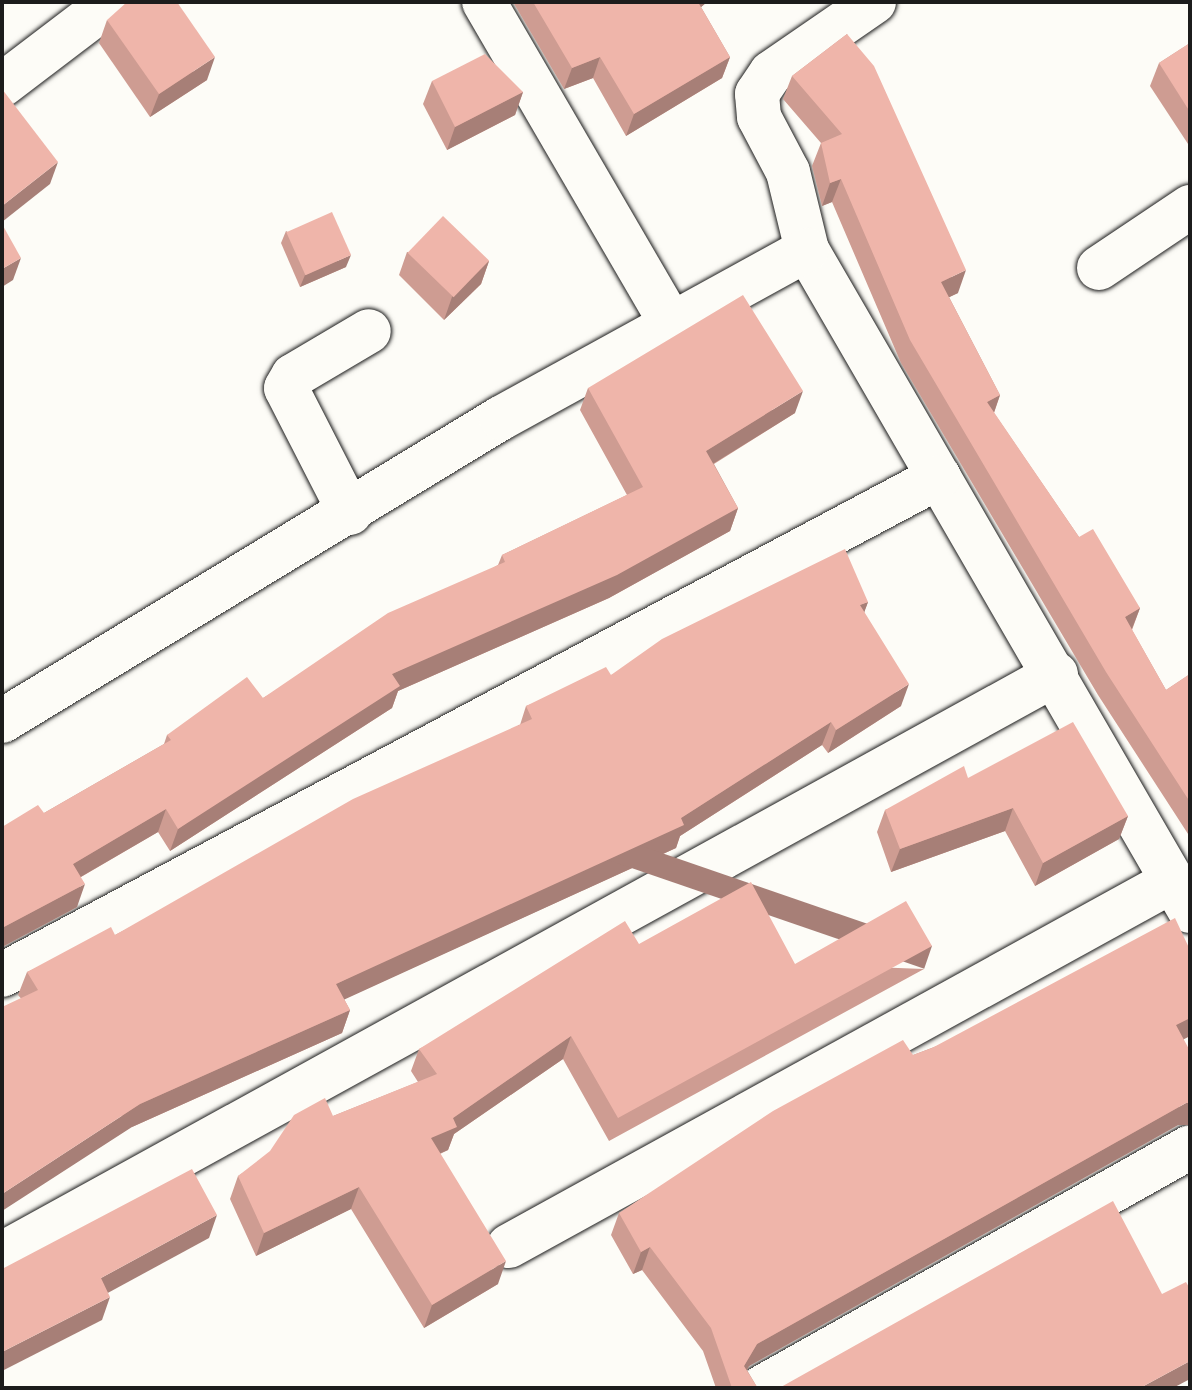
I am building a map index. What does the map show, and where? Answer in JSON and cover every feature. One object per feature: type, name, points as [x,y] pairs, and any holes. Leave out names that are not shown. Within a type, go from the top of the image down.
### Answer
[{"type":"street","points":[[2,85],[111,2]]},
{"type":"street","points":[[484,2],[671,323]]},
{"type":"street","points":[[509,1246],[1181,896],[1056,674],[807,250],[788,172],[759,117],[757,94],[771,73],[874,2]]},
{"type":"street","points":[[1099,268],[1190,207]]},
{"type":"street","points":[[2,721],[671,323],[807,250]]},
{"type":"street","points":[[350,513],[286,388],[293,376],[369,331]]},
{"type":"street","points":[[2,975],[939,477]]},
{"type":"street","points":[[2,1254],[1056,674]]},
{"type":"street","points":[[761,1388],[1190,1147]]},
{"type":"building","points":[[127,2],[177,2],[215,57],[159,94],[107,20]]},
{"type":"building","points":[[533,2],[698,2],[730,57],[634,114],[600,57],[572,68]]},
{"type":"building","points":[[847,34],[874,66],[966,270],[941,282],[1000,395],[987,402],[1079,537],[1093,529],[1140,608],[1125,617],[1166,690],[1190,674],[1190,802],[1106,672],[910,340],[841,179],[830,183],[821,143],[842,134],[792,76]]},
{"type":"building","points":[[1190,43],[1190,112],[1159,63]]},
{"type":"building","points":[[485,54],[523,92],[455,127],[432,81]]},
{"type":"building","points":[[2,89],[58,162],[2,206]]},
{"type":"building","points":[[332,212],[351,255],[305,275],[286,232]]},
{"type":"building","points":[[443,216],[489,260],[454,297],[408,253]]},
{"type":"building","points":[[2,224],[21,258],[2,269]]},
{"type":"building","points":[[743,295],[803,391],[706,451],[738,508],[617,575],[392,674],[400,686],[178,829],[166,809],[73,864],[85,884],[2,928],[2,827],[38,805],[44,813],[171,740],[167,735],[247,677],[263,698],[388,613],[505,562],[502,555],[643,487],[588,388]]},
{"type":"building","points":[[845,549],[868,602],[860,605],[909,684],[836,730],[831,722],[681,818],[684,825],[336,984],[350,1010],[140,1104],[2,1194],[2,1007],[38,990],[27,972],[111,927],[115,935],[353,799],[532,719],[526,706],[606,667],[611,675],[662,639]]},
{"type":"building","points":[[1073,722],[1128,816],[1043,863],[1013,808],[900,849],[885,810],[964,766],[968,778]]},
{"type":"building","points":[[751,882],[795,964],[906,901],[932,946],[618,1118],[571,1036],[453,1118],[457,1127],[431,1138],[506,1261],[432,1305],[359,1187],[264,1233],[238,1176],[270,1151],[294,1115],[325,1098],[333,1116],[437,1074],[419,1049],[625,921],[639,944]]},
{"type":"building","points":[[1175,918],[1190,950],[1190,1018],[1176,1025],[1190,1051],[1190,1103],[757,1344],[744,1366],[757,1387],[781,1387],[1113,1201],[1162,1294],[1186,1282],[1190,1289],[1190,1361],[1140,1388],[732,1388],[711,1328],[650,1247],[641,1252],[619,1213],[773,1111],[903,1040],[913,1055],[932,1048]]},
{"type":"building","points":[[192,1169],[217,1215],[101,1278],[110,1297],[2,1352],[2,1269]]}]
